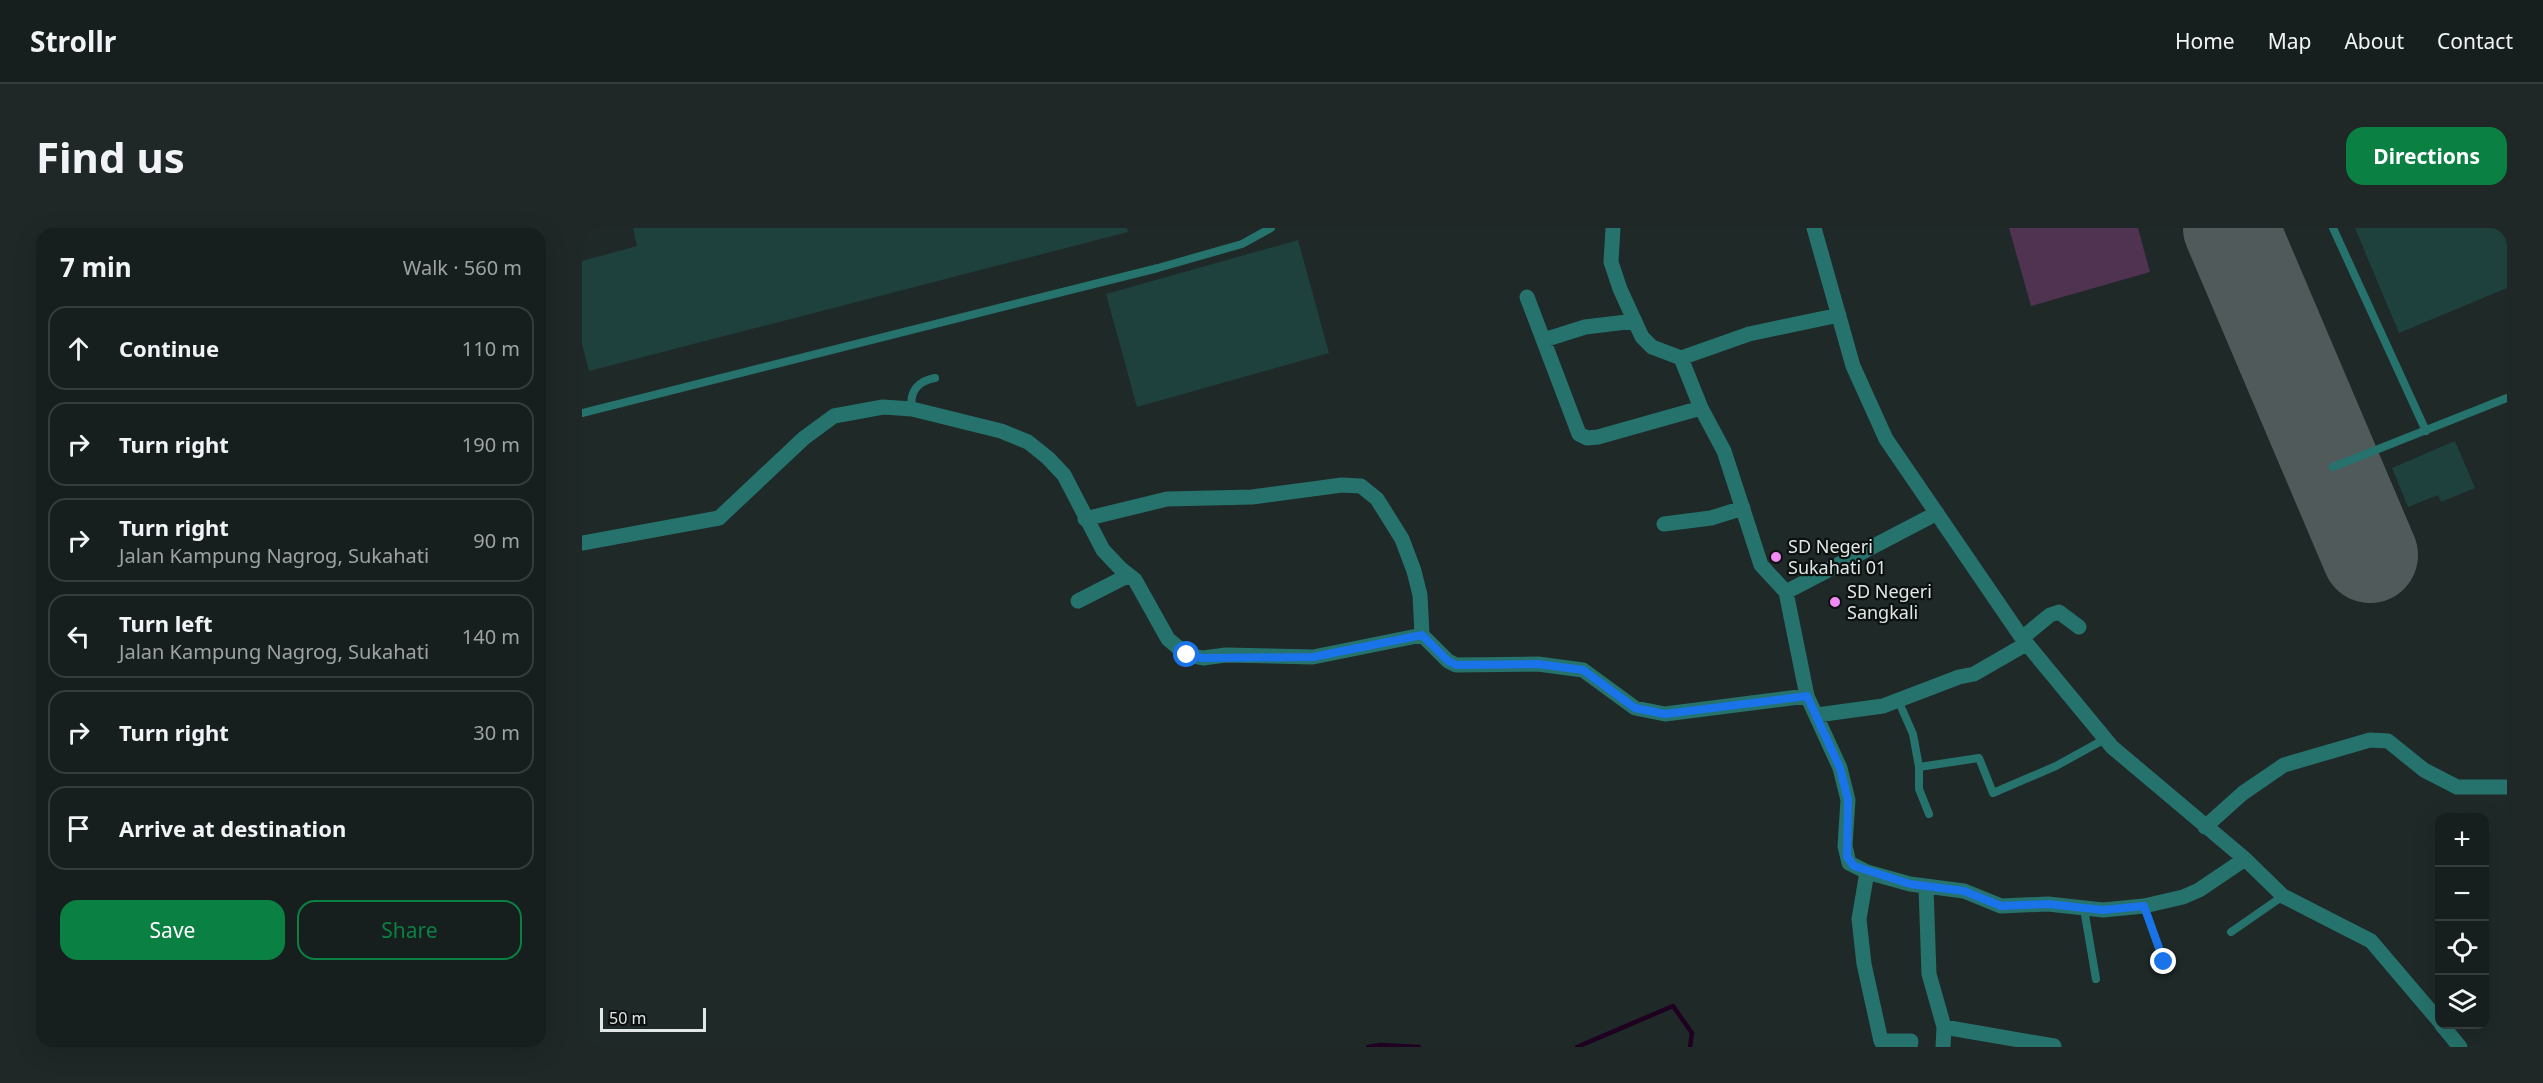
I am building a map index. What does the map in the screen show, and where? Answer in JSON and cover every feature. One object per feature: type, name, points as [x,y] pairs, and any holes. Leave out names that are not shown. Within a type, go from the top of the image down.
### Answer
[{"type":"street","points":[[1613,228],[1611,262],[1620,289],[1642,336],[1652,347],[1681,358],[1749,334],[1839,315]]},
{"type":"street","points":[[1814,228],[1860,385],[1886,439],[2024,641],[2105,739],[2145,777],[2245,859],[2283,896],[2372,941],[2435,1018]]},
{"type":"street","points":[[1527,297],[1579,434],[1587,438],[1701,408]]},
{"type":"street","points":[[1544,340],[1585,327],[1635,321]]},
{"type":"street","points":[[1681,358],[1701,408],[1724,451],[1761,565],[1772,580],[1786,592],[1807,696],[1840,768],[1848,800],[1847,857],[1854,866],[1867,872],[1926,887],[1964,891],[2001,906],[2048,904],[2084,909],[2144,906],[2183,897],[2199,890],[2245,859]]},
{"type":"street","points":[[582,543],[719,518],[804,438],[834,416],[883,407],[912,409],[1000,431],[1028,442],[1064,475],[1085,519],[1110,559],[1135,580],[1168,639],[1187,655],[1203,658],[1313,657],[1422,635]]},
{"type":"street","points":[[1085,519],[1167,499],[1252,498],[1342,485],[1361,486],[1377,499],[1402,539],[1418,587],[1422,635],[1448,661],[1456,665],[1529,664],[1583,670],[1635,708],[1665,714],[1807,696]]},
{"type":"street","points":[[1664,524],[1711,518],[1743,508]]},
{"type":"street","points":[[1786,592],[1937,513]]},
{"type":"street","points":[[1078,602],[1129,575]]},
{"type":"street","points":[[1816,715],[1883,706],[1959,677],[1974,674],[2024,641],[2050,615],[2059,612],[2079,627]]},
{"type":"street","points":[[2205,826],[2243,793],[2284,765],[2370,740],[2388,741],[2424,770],[2457,787],[2507,787]]},
{"type":"street","points":[[1867,872],[1859,919],[1864,964],[1881,1041],[1911,1041],[1910,1047]]},
{"type":"street","points":[[1926,887],[1929,974],[1944,1027],[1943,1047]]},
{"type":"street","points":[[1944,1027],[2054,1046]]},
{"type":"street","points":[[2444,1029],[2460,1047]]},
{"type":"lane","points":[[582,413],[1158,268],[1242,244],[1271,228]]},
{"type":"lane","points":[[2333,228],[2426,431]]},
{"type":"lane","points":[[912,409],[910,398],[915,388],[924,380],[935,378]]},
{"type":"lane","points":[[2333,467],[2507,398]]},
{"type":"lane","points":[[1898,700],[1913,734],[1919,767],[1919,789],[1929,814]]},
{"type":"lane","points":[[1919,767],[1979,758],[1993,793],[2056,766],[2105,739]]},
{"type":"lane","points":[[2231,932],[2283,896]]},
{"type":"lane","points":[[2144,906],[2164,962]]},
{"type":"lane","points":[[2084,909],[2096,978]]},
{"type":"shaded area","points":[[2009,228],[2138,228],[2150,272],[2031,306]]},
{"type":"building","points":[[633,228],[1127,228],[1128,232],[589,371],[582,344],[582,261],[637,246]]},
{"type":"building","points":[[2355,228],[2507,228],[2507,288],[2399,333]]},
{"type":"building","points":[[1298,240],[1329,353],[1137,407],[1106,294]]},
{"type":"building","points":[[2455,441],[2475,488],[2441,502],[2438,495],[2408,507],[2392,468]]},
{"type":"waterway","points":[[1577,1047],[1673,1006],[1692,1033],[1690,1047]]},
{"type":"waterway","points":[[1368,1047],[1381,1045],[1419,1047]]},
{"type":"runway","points":[[2231,228],[2370,555]]},
{"type":"place","name":"SD Negeri Sukahati 01","points":[[1776,557]]},
{"type":"place","name":"SD Negeri Sangkali","points":[[1835,602]]},
{"type":"route","points":[[1187,655],[1203,658],[1313,657],[1422,635],[1448,661],[1456,665],[1538,664],[1583,670],[1635,708],[1649,712],[1665,714],[1807,696],[1840,768],[1848,800],[1845,846],[1849,863],[1867,872],[1910,884],[1964,891],[1987,902],[2011,908],[2048,904],[2075,909],[2103,910],[2144,906],[2164,962]]}]
